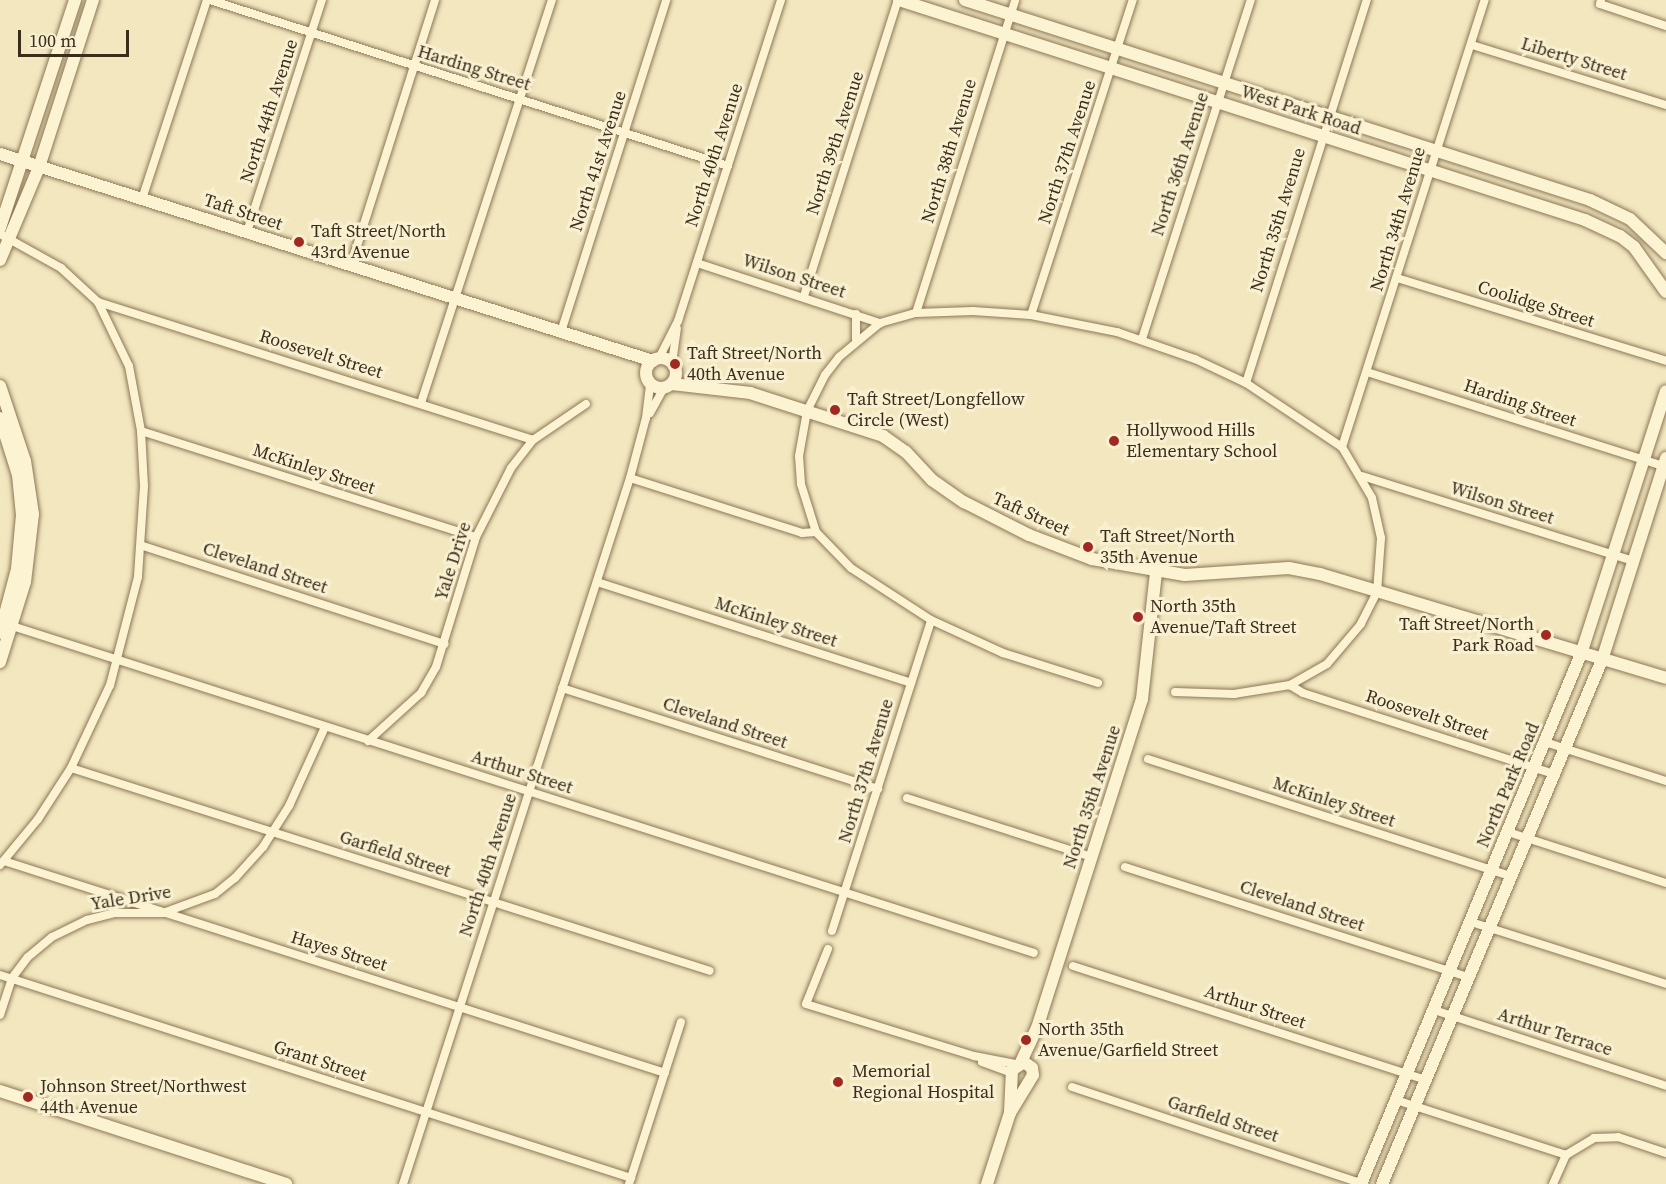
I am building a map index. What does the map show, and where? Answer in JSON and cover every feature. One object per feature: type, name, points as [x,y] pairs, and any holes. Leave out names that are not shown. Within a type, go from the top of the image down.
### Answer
[{"type":"street","points":[[0,260],[3,233],[22,162],[75,0]]},
{"type":"street","points":[[3,233],[39,167],[93,0]]},
{"type":"street","points":[[142,199],[209,0]]},
{"type":"street","name":"Harding Street","points":[[209,0],[728,166]]},
{"type":"street","name":"North 44th Avenue","points":[[247,232],[322,0]]},
{"type":"street","points":[[351,266],[435,0]]},
{"type":"street","points":[[421,403],[552,0]]},
{"type":"street","name":"North 41st Avenue","points":[[561,332],[666,0]]},
{"type":"street","name":"North 40th Avenue","points":[[656,360],[678,321],[781,0]]},
{"type":"street","name":"West Park Road","points":[[898,0],[1605,227],[1634,247],[1666,292]]},
{"type":"street","name":"North 39th Avenue","points":[[804,296],[898,0]]},
{"type":"street","name":"West Park Road","points":[[965,0],[1614,210],[1644,230],[1666,253]]},
{"type":"street","name":"North 38th Avenue","points":[[916,313],[1015,0]]},
{"type":"street","name":"North 37th Avenue","points":[[1031,315],[1134,0]]},
{"type":"street","name":"North 36th Avenue","points":[[1142,339],[1251,0]]},
{"type":"street","name":"North 35th Avenue","points":[[1246,383],[1367,0]]},
{"type":"street","name":"North 34th Avenue","points":[[1342,447],[1485,0]]},
{"type":"street","points":[[1601,0],[1600,4],[1666,26]]},
{"type":"street","name":"Liberty Street","points":[[1472,45],[1666,105]]},
{"type":"street","name":"Taft Street","points":[[0,154],[656,360],[721,388],[807,411],[895,442],[948,492],[1029,535],[1092,559],[1156,572],[1210,575],[1289,568],[1666,678]]},
{"type":"street","points":[[2,863],[71,768],[96,721],[118,661],[131,615],[143,546],[141,431],[129,366],[98,302],[61,268],[3,233]]},
{"type":"street","name":"Wilson Street","points":[[697,263],[880,322]]},
{"type":"street","name":"Coolidge Street","points":[[1397,278],[1666,361]]},
{"type":"street","name":"Roosevelt Street","points":[[98,302],[421,403],[533,441]]},
{"type":"street","points":[[1098,683],[1003,653],[931,620],[851,568],[816,532],[801,484],[799,456],[807,411],[825,375],[856,339],[880,322],[916,313],[973,311],[1031,315],[1142,339],[1246,383],[1342,447],[1362,476],[1378,515],[1381,538],[1377,592],[1343,648],[1318,671],[1290,685],[1234,694],[1175,692]]},
{"type":"street","points":[[856,314],[856,339]]},
{"type":"street","name":"North 40th Avenue","points":[[674,366],[678,321]]},
{"type":"street","name":"Taft Street","points":[[612,348],[648,378],[668,386],[721,388]]},
{"type":"street","points":[[648,378],[656,360]]},
{"type":"street","points":[[668,386],[674,366]]},
{"type":"street","name":"Harding Street","points":[[1367,372],[1644,460],[1665,462]]},
{"type":"street","name":"North 40th Avenue","points":[[403,1184],[630,478],[646,418],[648,378]]},
{"type":"street","points":[[0,386],[24,461],[32,501],[32,542],[4,626]]},
{"type":"street","name":"North 40th Avenue","points":[[646,418],[668,386]]},
{"type":"street","name":"North Park Road","points":[[1362,1183],[1581,654],[1615,555],[1666,391]]},
{"type":"street","name":"Yale Drive","points":[[368,741],[421,693],[444,644],[476,537],[494,496],[533,441],[586,404]]},
{"type":"street","points":[[0,418],[18,475],[22,515],[20,556],[4,626],[0,662]]},
{"type":"street","name":"McKinley Street","points":[[141,431],[476,537]]},
{"type":"street","points":[[1382,1184],[1602,660],[1665,462]]},
{"type":"street","name":"Wilson Street","points":[[1362,476],[1633,561]]},
{"type":"street","points":[[630,478],[802,533],[816,532]]},
{"type":"street","name":"Cleveland Street","points":[[143,546],[444,644]]},
{"type":"street","name":"North 35th Avenue","points":[[987,1184],[1010,1113],[1020,1071],[1037,1028],[1142,699],[1156,572]]},
{"type":"street","name":"McKinley Street","points":[[597,582],[911,683]]},
{"type":"street","name":"North 37th Avenue","points":[[832,932],[931,620]]},
{"type":"street","name":"Arthur Street","points":[[4,626],[1034,953]]},
{"type":"street","name":"Roosevelt Street","points":[[1290,685],[1303,693],[1554,774]]},
{"type":"street","name":"Cleveland Street","points":[[562,688],[878,789]]},
{"type":"street","name":"Yale Drive","points":[[12,978],[28,957],[52,937],[87,920],[115,913],[163,913],[215,894],[235,878],[273,832],[297,790],[325,727]]},
{"type":"street","points":[[1545,742],[1666,781]]},
{"type":"street","name":"McKinley Street","points":[[1148,759],[1511,876]]},
{"type":"street","name":"Garfield Street","points":[[71,768],[710,971]]},
{"type":"street","points":[[907,798],[1092,857]]},
{"type":"street","points":[[1508,832],[1666,883]]},
{"type":"street","name":"Hayes Street","points":[[2,863],[459,1006],[664,1073]]},
{"type":"street","name":"Cleveland Street","points":[[1125,867],[1468,977]]},
{"type":"street","points":[[1471,922],[1666,984]]},
{"type":"street","points":[[828,949],[806,1004],[1020,1071]]},
{"type":"street","name":"Arthur Street","points":[[1073,966],[1426,1080]]},
{"type":"street","name":"Grant Street","points":[[0,975],[630,1181]]},
{"type":"street","points":[[0,1015],[12,978]]},
{"type":"street","name":"Arthur Terrace","points":[[1434,1010],[1666,1086]]},
{"type":"street","points":[[630,1181],[681,1022]]},
{"type":"street","name":"Garfield Street","points":[[1072,1087],[1362,1183]]},
{"type":"street","points":[[0,1091],[260,1180],[286,1184]]},
{"type":"street","points":[[1396,1100],[1566,1155]]},
{"type":"street","points":[[1552,1184],[1566,1155],[1587,1140],[1606,1136],[1666,1153]]},
{"type":"place","name":"Taft Street/North 43rd Avenue","points":[[299,242]]},
{"type":"place","name":"Taft Street/North 40th Avenue","points":[[675,364]]},
{"type":"place","name":"Taft Street/Longfellow Circle (West)","points":[[835,410]]},
{"type":"place","name":"Hollywood Hills Elementary School","points":[[1114,441]]},
{"type":"place","name":"Taft Street/North 35th Avenue","points":[[1088,547]]},
{"type":"place","name":"North 35th Avenue/Taft Street","points":[[1138,617]]},
{"type":"place","name":"Taft Street/North Park Road","points":[[1546,635]]},
{"type":"place","name":"North 35th Avenue/Garfield Street","points":[[1026,1040]]},
{"type":"place","name":"Memorial Regional Hospital","points":[[838,1082]]},
{"type":"place","name":"Johnson Street/Northwest 44th Avenue","points":[[28,1097]]}]
